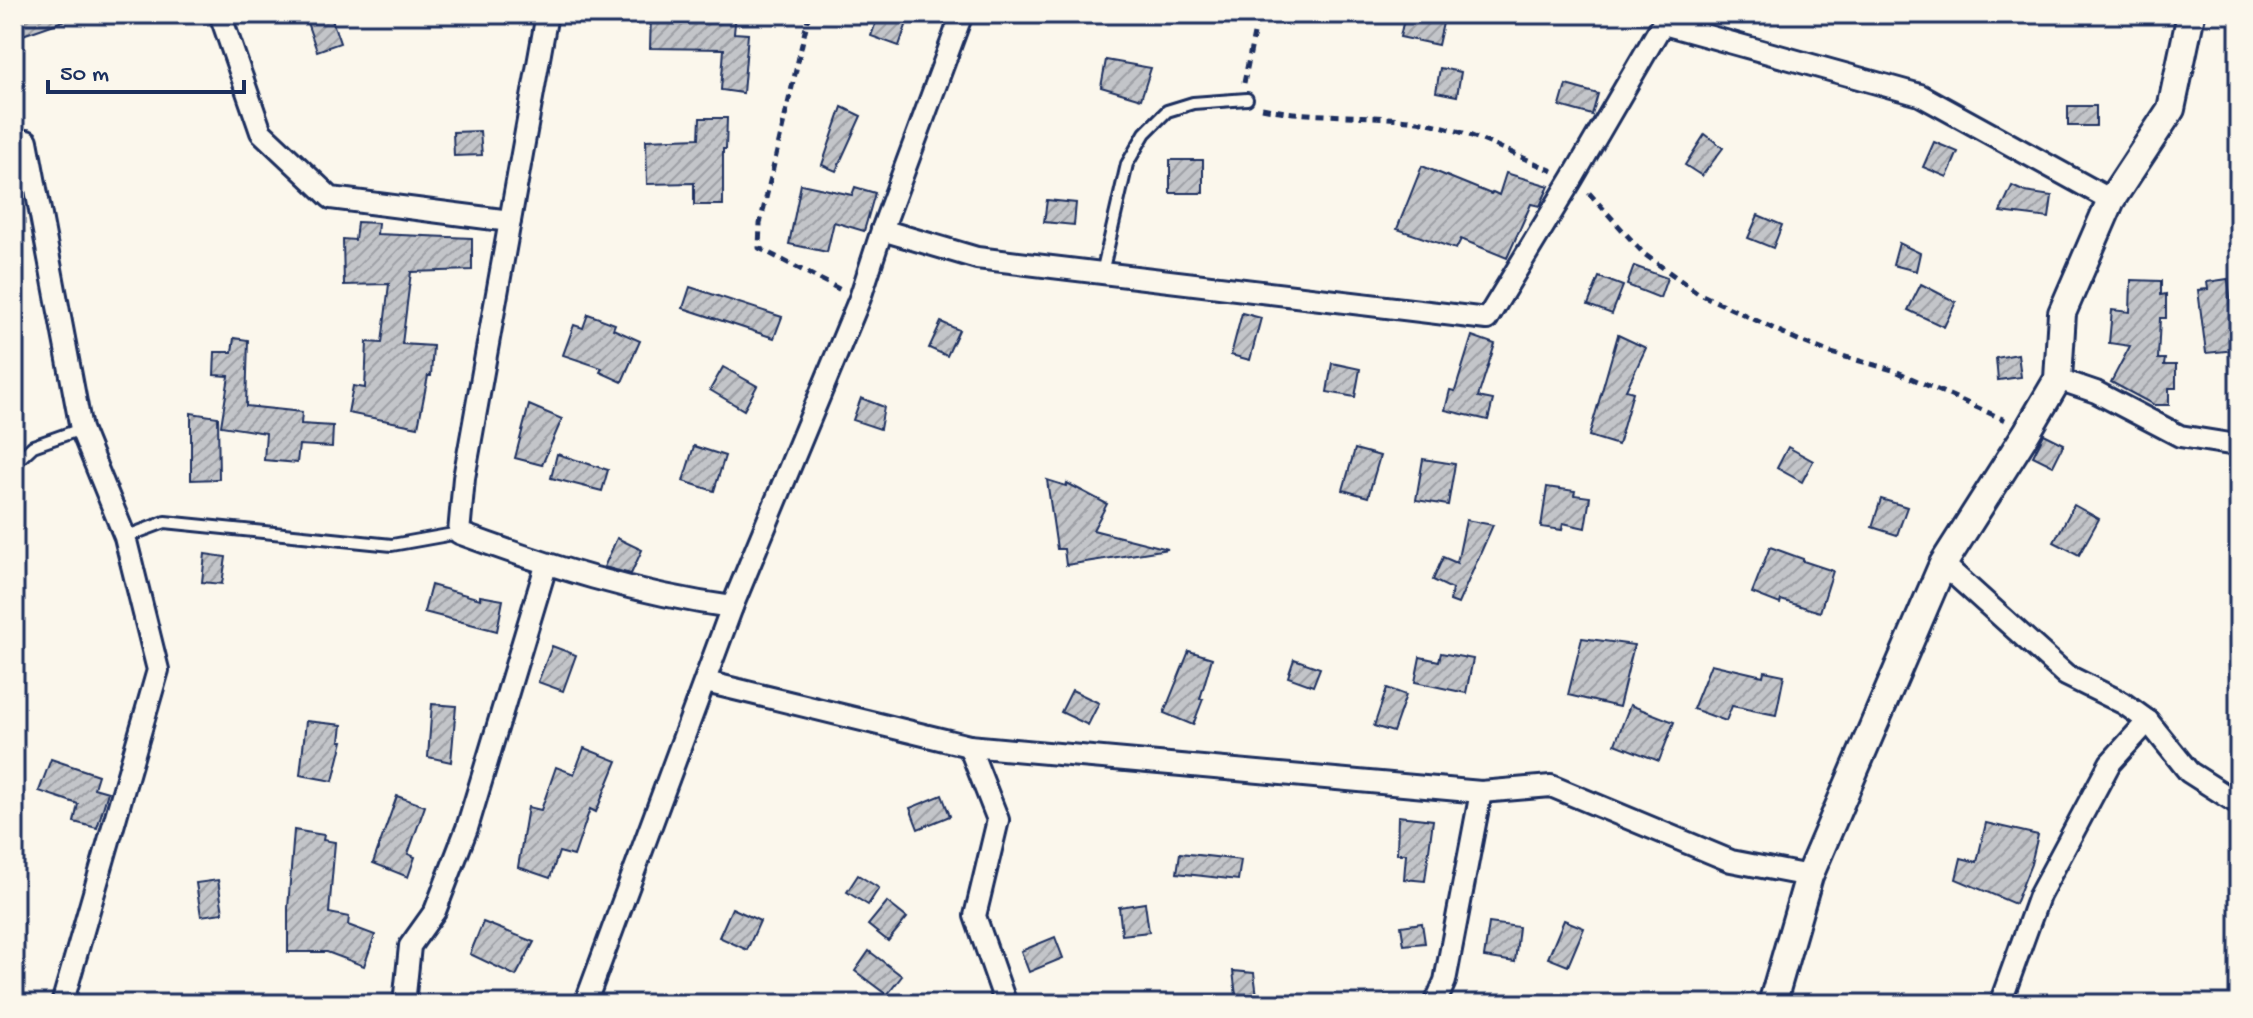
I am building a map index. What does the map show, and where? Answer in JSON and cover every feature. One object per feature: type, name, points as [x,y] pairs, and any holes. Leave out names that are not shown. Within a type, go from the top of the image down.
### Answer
[{"type":"street","points":[[220,14],[261,132],[331,198],[510,221]]},
{"type":"street","points":[[547,14],[464,478],[459,533],[546,566],[678,600],[732,607]]},
{"type":"street","points":[[585,1004],[732,607],[860,298],[962,14]]},
{"type":"street","points":[[1772,1004],[1809,876],[1943,564],[2058,379],[2062,313],[2111,200],[2171,109],[2191,14]]},
{"type":"street","points":[[882,230],[977,258],[1487,319],[1666,19],[1920,95],[2111,200]]},
{"type":"street","points":[[27,141],[81,429],[125,537],[158,670],[62,1004]]},
{"type":"street","points":[[2058,379],[2096,392],[2180,436],[2236,445]]},
{"type":"street","points":[[1943,564],[2066,675],[2123,703],[2148,721],[2189,772],[2239,804]]},
{"type":"street","points":[[404,1004],[410,946],[435,911],[467,828],[546,566]]},
{"type":"street","points":[[706,682],[969,746],[1481,792],[1551,786],[1731,861],[1809,876]]},
{"type":"street","points":[[2000,1004],[2046,883],[2110,763],[2148,721]]},
{"type":"street","points":[[969,746],[998,820],[975,916],[1006,1004]]},
{"type":"street","points":[[1435,1004],[1445,981],[1481,792]]},
{"type":"lane","points":[[1102,273],[1127,164],[1145,133],[1167,111],[1193,103],[1247,99]]},
{"type":"lane","points":[[14,464],[33,446],[81,429]]},
{"type":"lane","points":[[125,537],[165,522],[392,545],[459,533]]},
{"type":"path","points":[[809,14],[760,224],[759,248],[860,298]]},
{"type":"path","points":[[1258,14],[1243,87],[1247,99],[1256,106],[1395,119],[1442,126],[1474,136],[1572,179],[1591,195],[1644,254],[1698,293],[1798,340],[1831,353],[1893,370],[1983,408],[2027,432]]},
{"type":"building","points":[[14,14],[74,14],[75,17],[14,38]]},
{"type":"building","points":[[304,14],[330,14],[340,43],[317,51]]},
{"type":"building","points":[[651,14],[736,14],[734,33],[748,34],[743,93],[721,90],[724,49],[650,48]]},
{"type":"building","points":[[879,14],[910,14],[899,46],[871,36]]},
{"type":"building","points":[[1405,14],[1443,23],[1438,45],[1400,37]]},
{"type":"building","points":[[1106,60],[1151,68],[1141,99],[1101,87]]},
{"type":"building","points":[[1440,68],[1461,72],[1457,96],[1436,92]]},
{"type":"building","points":[[1566,85],[1598,94],[1592,115],[1560,106]]},
{"type":"building","points":[[2068,106],[2096,106],[2096,126],[2068,126]]},
{"type":"building","points":[[842,107],[861,116],[836,171],[822,165]]},
{"type":"building","points":[[700,118],[727,118],[726,149],[723,149],[723,205],[694,205],[694,183],[647,184],[646,140],[699,138]]},
{"type":"building","points":[[480,131],[482,155],[454,156],[453,132]]},
{"type":"building","points":[[1705,134],[1723,148],[1702,176],[1685,165]]},
{"type":"building","points":[[1934,142],[1958,152],[1947,177],[1923,167]]},
{"type":"building","points":[[1170,160],[1203,160],[1203,193],[1170,193]]},
{"type":"building","points":[[1422,166],[1491,194],[1499,195],[1506,173],[1549,186],[1540,206],[1531,204],[1507,258],[1461,239],[1456,249],[1397,229]]},
{"type":"building","points":[[801,184],[852,195],[855,187],[875,193],[864,231],[834,222],[827,252],[789,244]]},
{"type":"building","points":[[2012,186],[2025,192],[2052,196],[2049,218],[2000,212]]},
{"type":"building","points":[[1047,200],[1076,203],[1074,225],[1044,222]]},
{"type":"building","points":[[1758,215],[1782,225],[1773,248],[1748,238]]},
{"type":"building","points":[[357,222],[378,223],[377,234],[472,238],[472,270],[411,272],[402,344],[433,346],[431,376],[428,376],[418,427],[348,413],[353,386],[365,388],[367,342],[382,343],[389,284],[344,285],[343,239],[355,240]]},
{"type":"building","points":[[1899,243],[1920,253],[1916,271],[1893,265]]},
{"type":"building","points":[[1634,266],[1667,278],[1660,298],[1627,285]]},
{"type":"building","points":[[1599,277],[1623,286],[1612,314],[1588,305]]},
{"type":"building","points":[[2228,279],[2236,350],[2206,353],[2198,290],[2208,289],[2207,282]]},
{"type":"building","points":[[2131,280],[2161,281],[2161,295],[2166,294],[2166,318],[2160,318],[2158,359],[2165,359],[2164,365],[2176,365],[2176,388],[2169,388],[2169,405],[2154,405],[2111,382],[2130,346],[2109,343],[2112,310],[2130,312]]},
{"type":"building","points":[[1921,284],[1956,302],[1944,327],[1908,310]]},
{"type":"building","points":[[690,287],[782,317],[774,338],[683,308]]},
{"type":"building","points":[[1242,313],[1261,318],[1250,360],[1231,355]]},
{"type":"building","points":[[588,314],[615,324],[613,329],[640,341],[622,382],[600,372],[602,368],[563,355],[574,325],[583,328]]},
{"type":"building","points":[[941,322],[959,330],[947,356],[929,348]]},
{"type":"building","points":[[1618,335],[1646,348],[1626,390],[1633,392],[1618,445],[1589,436]]},
{"type":"building","points":[[1472,336],[1495,344],[1478,397],[1493,400],[1488,420],[1445,410],[1450,390],[1455,391]]},
{"type":"building","points":[[234,338],[248,340],[246,406],[302,412],[301,424],[333,426],[332,447],[299,445],[297,463],[264,460],[266,433],[221,426],[229,376],[214,375],[215,352],[232,352]]},
{"type":"building","points":[[2018,354],[2021,377],[1998,380],[1996,358]]},
{"type":"building","points":[[1332,363],[1360,369],[1355,397],[1327,392]]},
{"type":"building","points":[[723,367],[757,386],[744,410],[710,390]]},
{"type":"building","points":[[861,398],[884,407],[880,429],[853,420]]},
{"type":"building","points":[[529,405],[562,419],[542,465],[515,458]]},
{"type":"building","points":[[191,413],[218,417],[219,479],[191,480]]},
{"type":"building","points":[[2044,434],[2064,444],[2053,466],[2033,456]]},
{"type":"building","points":[[694,446],[725,456],[714,491],[683,481]]},
{"type":"building","points":[[1788,447],[1813,461],[1802,482],[1777,468]]},
{"type":"building","points":[[1355,449],[1380,456],[1368,497],[1343,490]]},
{"type":"building","points":[[557,454],[608,470],[602,491],[551,478]]},
{"type":"building","points":[[1423,459],[1455,464],[1448,505],[1416,500]]},
{"type":"building","points":[[1047,480],[1066,486],[1067,483],[1107,504],[1093,530],[1168,549],[1066,565],[1064,549],[1057,549]]},
{"type":"building","points":[[1547,487],[1575,491],[1574,495],[1590,497],[1585,528],[1563,523],[1562,530],[1541,527]]},
{"type":"building","points":[[1881,499],[1907,507],[1897,535],[1872,527]]},
{"type":"building","points":[[2074,505],[2099,519],[2079,555],[2054,542]]},
{"type":"building","points":[[1466,520],[1493,525],[1458,604],[1450,601],[1452,589],[1433,580],[1443,557],[1457,563]]},
{"type":"building","points":[[617,538],[642,550],[631,574],[604,567]]},
{"type":"building","points":[[1770,547],[1833,571],[1820,612],[1781,600],[1780,604],[1752,593]]},
{"type":"building","points":[[205,554],[226,557],[222,584],[202,582]]},
{"type":"building","points":[[431,585],[480,599],[480,596],[503,600],[497,631],[424,612]]},
{"type":"building","points":[[1582,638],[1634,645],[1619,707],[1568,695]]},
{"type":"building","points":[[552,646],[576,655],[563,691],[538,682]]},
{"type":"building","points":[[1189,651],[1212,658],[1200,699],[1203,699],[1193,725],[1164,713]]},
{"type":"building","points":[[1441,653],[1473,659],[1466,693],[1415,682],[1420,657],[1439,661]]},
{"type":"building","points":[[1294,659],[1320,668],[1313,686],[1288,677]]},
{"type":"building","points":[[1711,664],[1763,676],[1764,671],[1784,675],[1776,715],[1732,706],[1726,721],[1693,709]]},
{"type":"building","points":[[1387,688],[1406,695],[1393,732],[1374,726]]},
{"type":"building","points":[[1072,690],[1099,703],[1088,725],[1061,712]]},
{"type":"building","points":[[432,704],[456,706],[451,762],[428,757]]},
{"type":"building","points":[[1630,705],[1674,722],[1659,761],[1615,744]]},
{"type":"building","points":[[306,721],[342,725],[340,741],[343,741],[333,781],[300,775]]},
{"type":"building","points":[[584,748],[617,761],[596,812],[590,809],[574,856],[559,852],[550,878],[518,867],[528,807],[541,810],[556,767],[574,774]]},
{"type":"building","points":[[51,759],[98,775],[94,788],[108,792],[97,828],[74,822],[78,804],[39,791]]},
{"type":"building","points":[[942,795],[950,816],[918,829],[910,808]]},
{"type":"building","points":[[397,796],[425,806],[408,854],[415,857],[408,877],[373,863]]},
{"type":"building","points":[[1398,816],[1433,820],[1425,881],[1404,879],[1406,854],[1397,854]]},
{"type":"building","points":[[1986,823],[2038,835],[2031,864],[2015,904],[1956,879],[1961,858],[1977,862]]},
{"type":"building","points":[[294,830],[324,835],[323,840],[335,842],[329,913],[349,917],[348,925],[375,935],[364,966],[327,952],[288,952]]},
{"type":"building","points":[[1180,853],[1241,860],[1238,880],[1177,873]]},
{"type":"building","points":[[858,875],[879,888],[868,905],[847,892]]},
{"type":"building","points":[[218,880],[223,913],[201,916],[196,883]]},
{"type":"building","points":[[887,902],[907,918],[888,941],[868,925]]},
{"type":"building","points":[[1145,903],[1149,932],[1122,935],[1119,907]]},
{"type":"building","points":[[732,908],[760,921],[747,950],[719,937]]},
{"type":"building","points":[[1564,920],[1584,928],[1568,966],[1548,958]]},
{"type":"building","points":[[483,922],[534,942],[516,976],[470,954]]},
{"type":"building","points":[[1422,923],[1425,943],[1404,945],[1401,926]]},
{"type":"building","points":[[1489,923],[1519,927],[1515,962],[1484,957]]},
{"type":"building","points":[[1055,937],[1063,958],[1029,972],[1021,951]]},
{"type":"building","points":[[869,951],[902,976],[887,995],[855,971]]},
{"type":"building","points":[[1233,971],[1254,973],[1258,1004],[1237,1004]]}]
